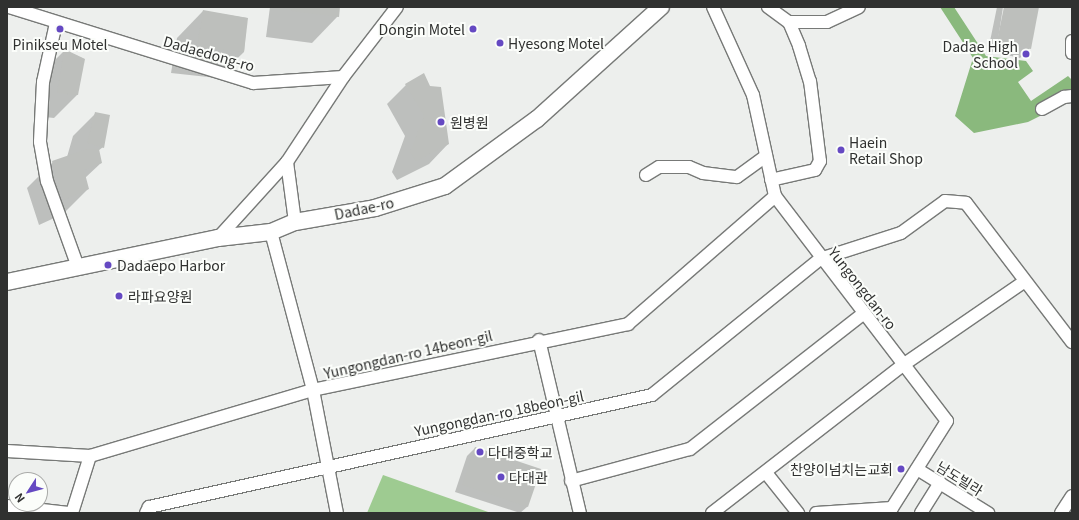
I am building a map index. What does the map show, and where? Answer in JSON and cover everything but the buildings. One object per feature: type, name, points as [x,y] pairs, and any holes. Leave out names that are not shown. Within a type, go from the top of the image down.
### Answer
[{"type":"main road","name":"Dadae-ro","points":[[7,282],[218,238],[271,232],[295,222],[375,208],[445,186],[537,119],[661,7]]},
{"type":"street","name":"Dadaedong-ro","points":[[9,7],[56,23],[253,83],[343,78]]},
{"type":"street","points":[[218,238],[287,162],[343,78],[397,7]]},
{"type":"street","name":"Yungongdan-ro","points":[[713,7],[753,95],[775,196],[820,259],[947,421],[917,469]]},
{"type":"street","points":[[768,7],[789,22],[810,82],[820,161],[814,170],[772,180]]},
{"type":"street","points":[[789,22],[827,22],[859,7]]},
{"type":"street","points":[[56,23],[43,82],[40,142],[47,181],[78,267]]},
{"type":"street","points":[[1072,41],[1072,53]]},
{"type":"street","points":[[1042,110],[1064,96],[1072,96]]},
{"type":"street","points":[[646,175],[659,167],[689,167],[703,173],[737,177],[766,156]]},
{"type":"street","points":[[287,162],[295,222]]},
{"type":"street","name":"Yungongdan-ro 14beon-gil","points":[[7,451],[90,456],[313,390],[539,340],[628,324],[775,196]]},
{"type":"street","points":[[820,259],[901,233],[946,201],[966,203],[1072,342]]},
{"type":"street","points":[[271,232],[313,390],[337,513]]},
{"type":"street","name":"Yungongdan-ro 18beon-gil","points":[[146,513],[148,507],[652,395],[820,259]]},
{"type":"street","points":[[712,513],[767,474],[903,365],[1025,281]]},
{"type":"street","points":[[571,481],[690,449],[864,314]]},
{"type":"street","points":[[539,340],[555,416],[580,513]]},
{"type":"street","points":[[7,506],[70,513],[90,456]]},
{"type":"street","points":[[816,513],[892,508],[917,469]]},
{"type":"street","name":"남도빌라","points":[[917,469],[940,483],[968,508],[988,513]]},
{"type":"street","points":[[767,474],[798,513]]},
{"type":"street","points":[[921,513],[940,483]]},
{"type":"street","points":[[1061,513],[1072,496]]},
{"type":"green space","points":[[940,7],[954,7],[986,56],[1026,61],[1033,71],[1018,82],[1031,101],[1068,76],[1072,80],[1072,100],[1028,122],[974,133],[955,116],[973,58]]},
{"type":"green space","points":[[383,475],[491,513],[367,513]]},
{"type":"place","name":"Pinikseu Motel","points":[[60,29]]},
{"type":"place","name":"Dongin Motel","points":[[473,29]]},
{"type":"place","name":"Hyesong Motel","points":[[500,43]]},
{"type":"place","name":"Dadae High School","points":[[1026,54]]},
{"type":"place","name":"원병원","points":[[441,122]]},
{"type":"place","name":"Haein Retail Shop","points":[[841,150]]},
{"type":"place","name":"Dadaepo Harbor","points":[[108,265]]},
{"type":"place","name":"라파요양원","points":[[119,296]]},
{"type":"place","name":"다대중학교","points":[[480,452]]},
{"type":"place","name":"찬양이넘치는교회","points":[[901,469]]},
{"type":"place","name":"다대관","points":[[501,477]]}]
